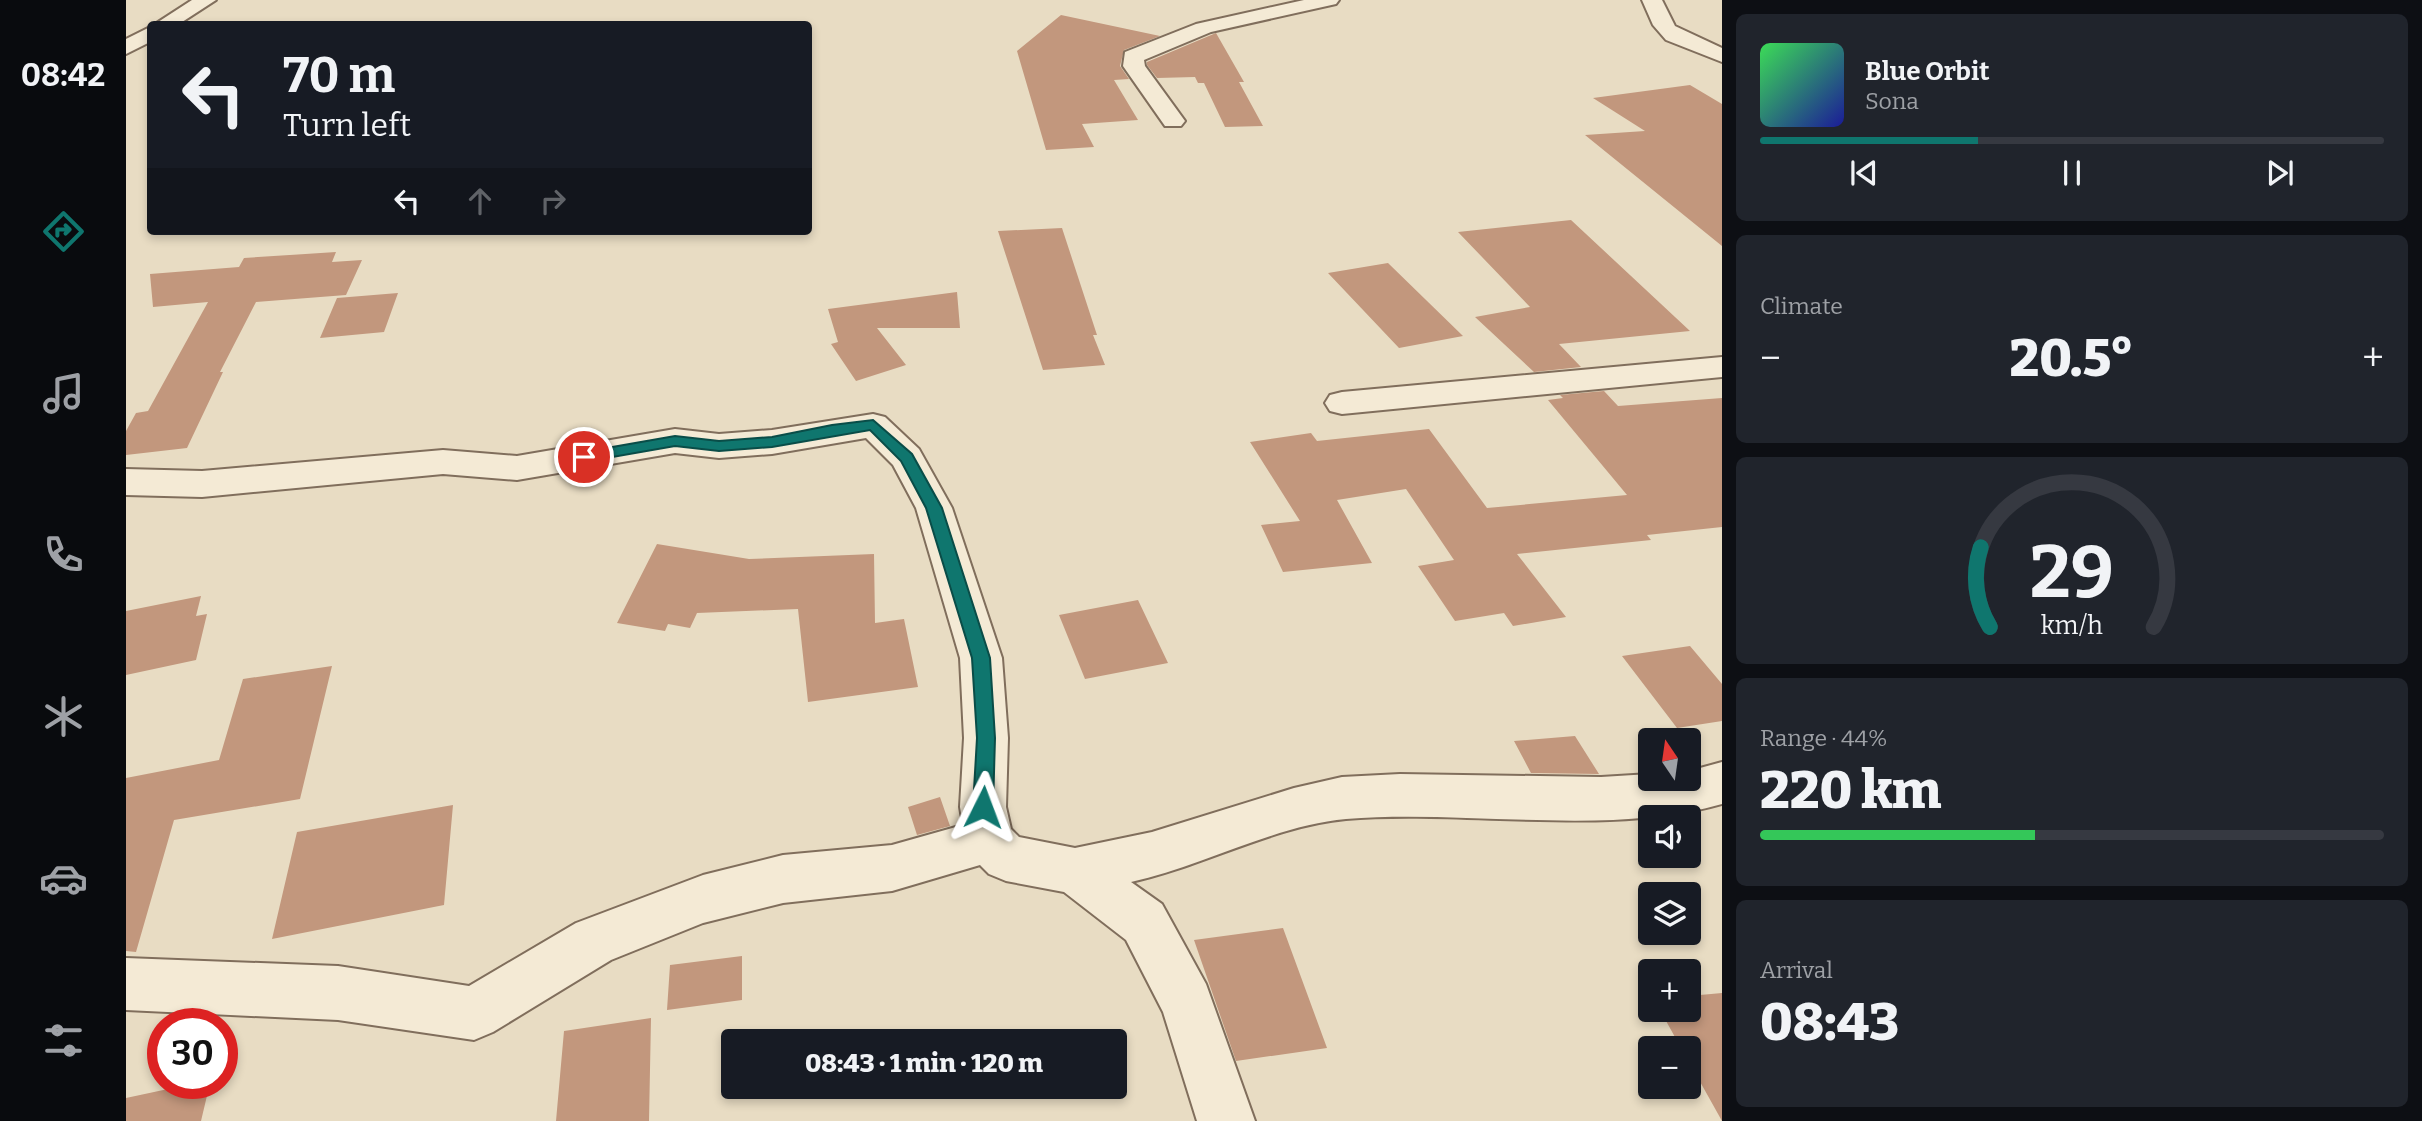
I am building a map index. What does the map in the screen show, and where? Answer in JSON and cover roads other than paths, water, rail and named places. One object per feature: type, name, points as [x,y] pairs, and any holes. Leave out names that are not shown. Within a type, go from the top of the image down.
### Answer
[{"type":"street","points":[[170,21],[206,0]]},
{"type":"street","points":[[1173,121],[1134,66],[1133,57],[1157,43],[1218,24],[1329,0]]},
{"type":"street","points":[[1652,0],[1661,15],[1662,24],[1670,32],[1722,56]]},
{"type":"street","points":[[1342,403],[1722,367]]},
{"type":"street","points":[[126,482],[201,484],[443,462],[517,468],[675,441],[719,446],[772,442],[832,429],[873,425],[907,458],[934,508],[981,658],[986,738],[983,807],[989,840],[1006,858],[1075,871],[1152,855],[1271,816],[1342,797],[1400,795],[1601,798],[1691,792],[1722,783]]},
{"type":"street","points":[[126,984],[213,990],[338,993],[474,1013],[594,941],[703,899],[783,878],[892,868],[989,840]]},
{"type":"street","points":[[1075,871],[1144,922],[1187,1003],[1226,1121]]}]
